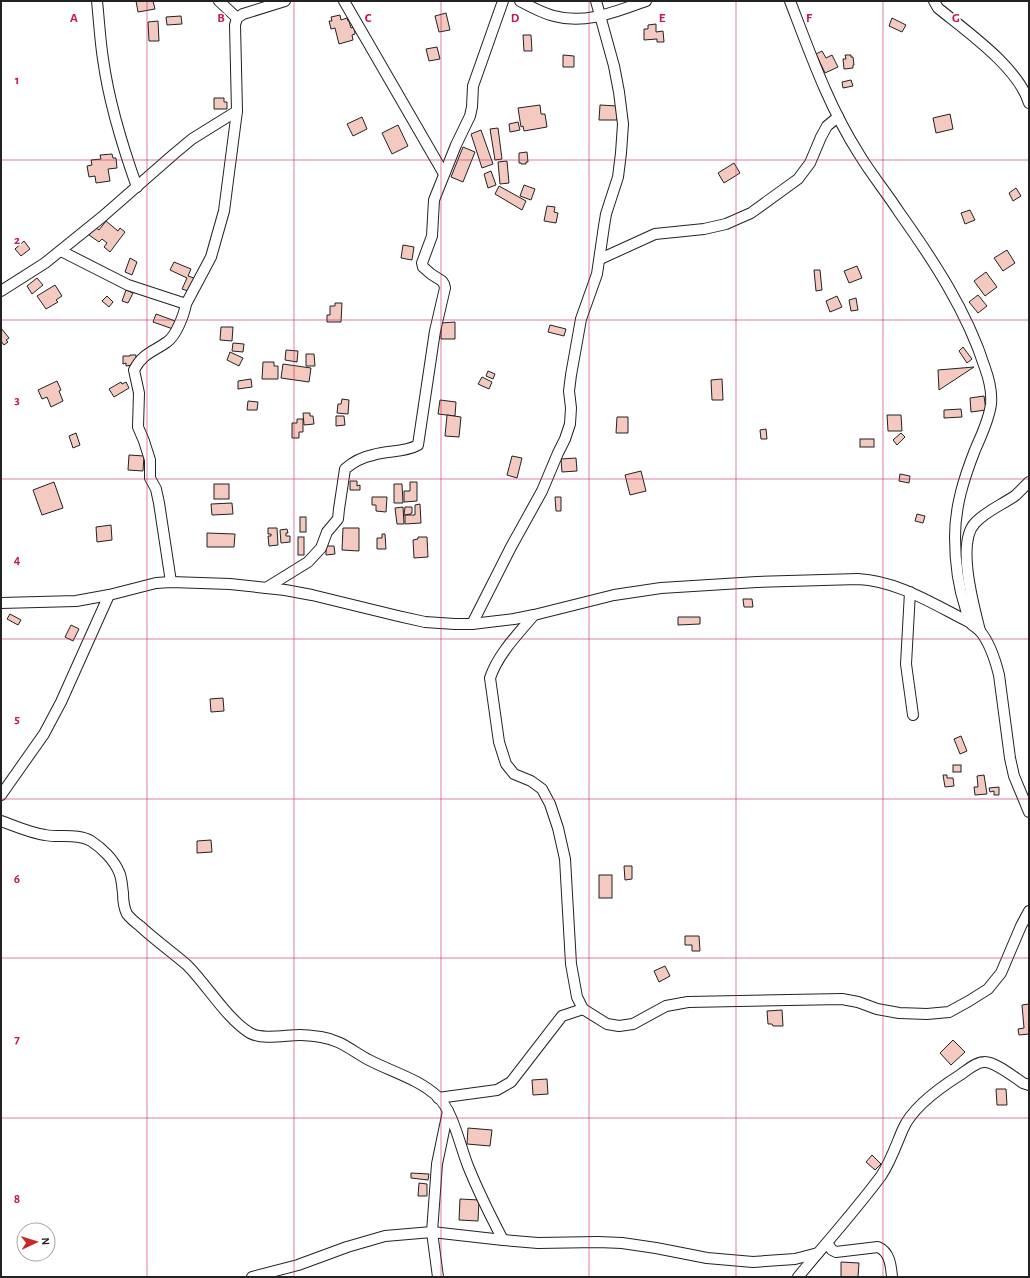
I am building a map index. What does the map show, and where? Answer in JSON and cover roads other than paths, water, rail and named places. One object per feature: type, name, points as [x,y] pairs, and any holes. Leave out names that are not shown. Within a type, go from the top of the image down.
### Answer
[{"type":"street","points":[[97,1],[103,59],[112,103],[118,130],[137,187]]},
{"type":"street","points":[[219,1],[237,18]]},
{"type":"street","points":[[171,582],[159,503],[156,489],[150,478],[150,460],[138,427],[139,393],[134,370],[145,355],[168,342],[174,336],[186,304],[211,257],[224,211],[238,111],[235,25],[237,18],[243,14],[285,1]]},
{"type":"street","points":[[344,1],[444,174]]},
{"type":"street","points":[[266,588],[308,562],[321,548],[327,532],[338,519],[345,468],[354,462],[372,455],[411,449],[418,445],[435,331],[445,288],[442,281],[423,267],[422,263],[432,236],[434,200],[456,145],[470,116],[473,86],[504,1]]},
{"type":"street","points":[[520,1],[554,16],[580,20],[601,16],[646,1]]},
{"type":"street","points":[[472,624],[511,547],[542,491],[570,424],[571,408],[569,390],[571,375],[581,319],[597,274],[606,214],[618,176],[623,124],[618,85],[596,1]]},
{"type":"street","points":[[790,1],[838,117],[847,134],[873,176],[900,212],[942,276],[970,328],[986,369],[991,403],[986,424],[963,483],[956,518],[955,554],[961,595],[969,622]]},
{"type":"street","points":[[934,1],[938,8],[1001,61],[1018,80],[1029,103]]},
{"type":"street","points":[[1,290],[32,272],[60,251],[192,139],[238,111]]},
{"type":"street","points":[[600,259],[655,234],[704,229],[726,224],[751,213],[798,179],[810,163],[821,136],[827,126],[838,117]]},
{"type":"street","points":[[60,251],[128,285],[186,304]]},
{"type":"street","points":[[1029,482],[1016,494],[974,524],[966,548],[969,583],[980,631],[992,652],[997,668],[1014,776],[1029,812]]},
{"type":"street","points":[[1,603],[76,601],[109,595],[156,583],[171,582],[230,584],[312,594],[425,622],[472,624],[488,623],[534,615],[614,595],[661,588],[724,583],[858,579],[885,583],[910,592],[969,622],[980,631]]},
{"type":"street","points":[[910,592],[906,664],[913,715]]},
{"type":"street","points":[[1,795],[44,734],[61,702],[109,595]]},
{"type":"street","points":[[534,615],[501,655],[490,678],[499,742],[506,764],[514,774],[531,780],[542,789],[550,804],[558,828],[565,859],[571,964],[577,997],[583,1009],[607,1024],[619,1026],[632,1024],[666,1006],[688,1002],[842,999],[899,1013],[927,1014],[949,1012],[988,989],[1001,973],[1020,926],[1029,911]]},
{"type":"street","points":[[1,821],[44,835],[78,836],[89,840],[100,848],[112,860],[120,873],[125,908],[130,917],[156,941],[186,965],[231,1016],[251,1034],[260,1036],[301,1035],[334,1040],[349,1047],[368,1060],[402,1075],[422,1086],[438,1098],[448,1110],[476,1184],[503,1240]]},
{"type":"street","points":[[438,1098],[497,1090],[511,1082],[562,1016],[583,1009]]},
{"type":"street","points":[[798,1277],[861,1202],[882,1174],[893,1154],[903,1128],[912,1115],[939,1089],[982,1062],[990,1062],[1029,1085]]},
{"type":"street","points":[[438,1277],[432,1232],[437,1164],[448,1110]]},
{"type":"street","points":[[252,1277],[298,1265],[348,1247],[385,1236],[432,1232],[538,1243],[622,1243],[707,1258],[753,1262],[795,1259],[818,1253]]},
{"type":"street","points":[[827,1243],[832,1250],[836,1252],[878,1247],[884,1250],[888,1257],[892,1277]]}]
